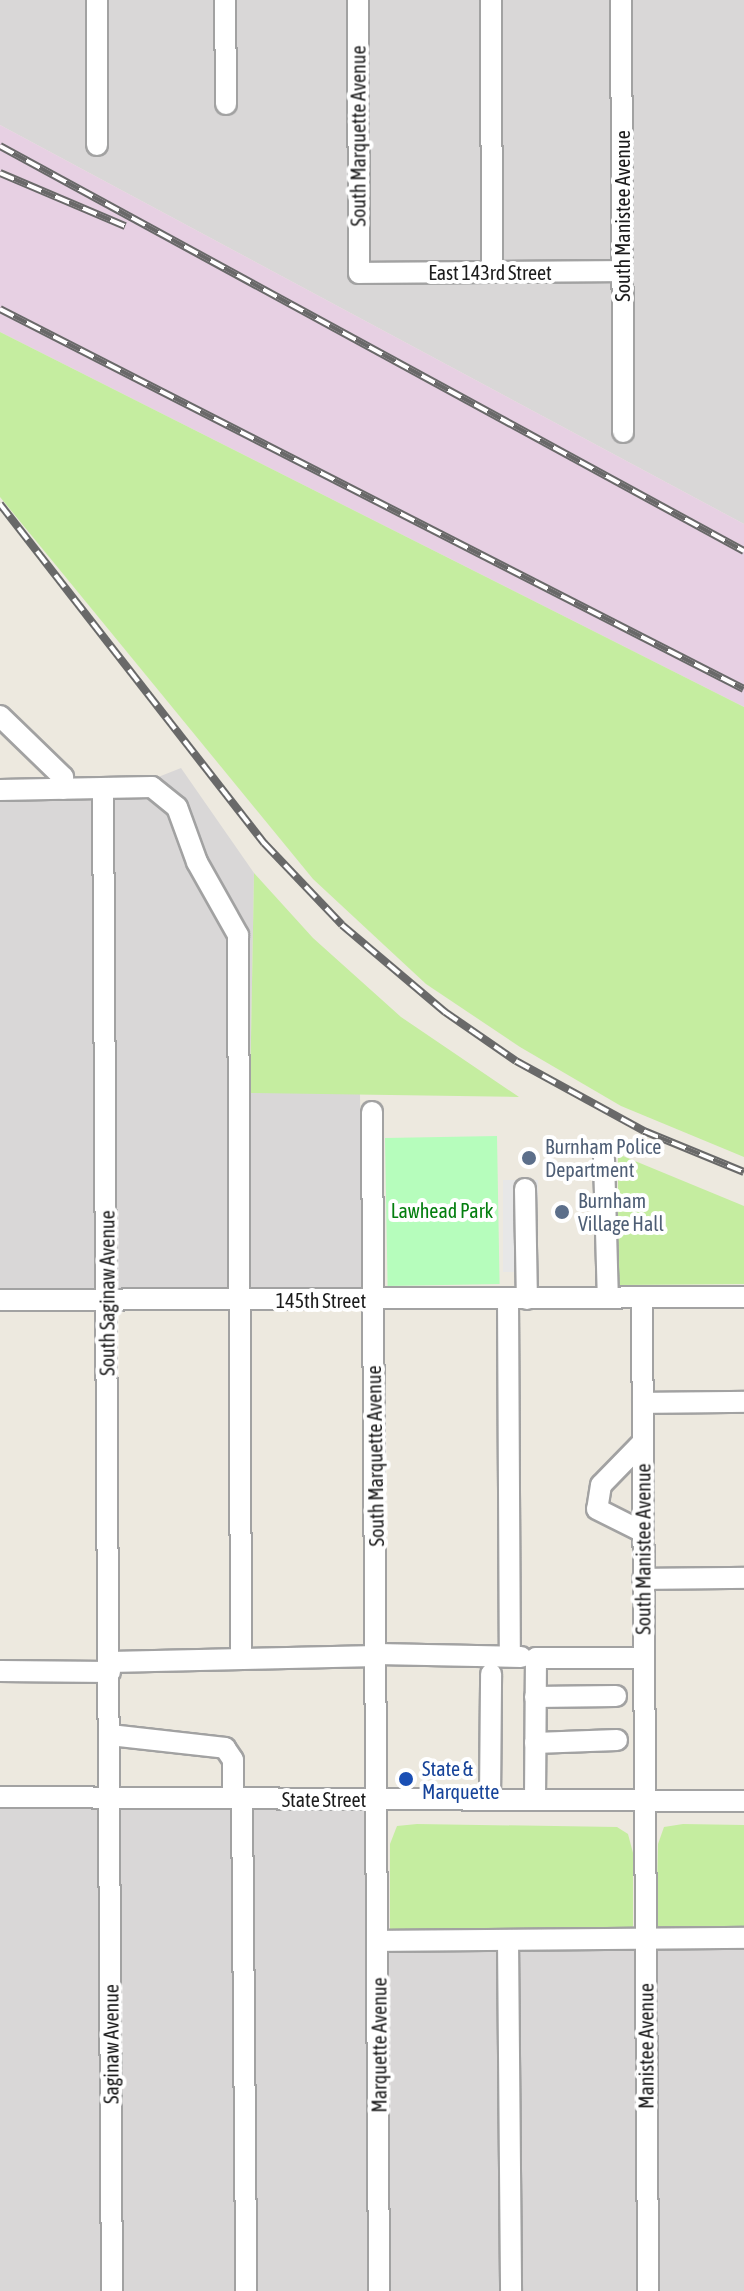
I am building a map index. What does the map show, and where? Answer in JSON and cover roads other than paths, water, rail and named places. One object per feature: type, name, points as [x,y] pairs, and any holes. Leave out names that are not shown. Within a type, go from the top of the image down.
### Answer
[{"type":"street","points":[[97,0],[97,145]]},
{"type":"street","points":[[225,0],[226,104]]},
{"type":"street","name":"South Marquette Avenue","points":[[358,0],[359,273]]},
{"type":"street","points":[[491,0],[492,272]]},
{"type":"street","name":"South Manistee Avenue","points":[[621,0],[623,432]]},
{"type":"street","name":"East 143rd Street","points":[[359,273],[622,271]]},
{"type":"street","points":[[0,716],[63,777],[63,789]]},
{"type":"street","points":[[0,790],[152,787],[177,807],[197,862],[238,935],[241,1659]]},
{"type":"street","name":"South Saginaw Avenue","points":[[103,788],[110,1798]]},
{"type":"street","name":"South Marquette Avenue","points":[[372,1112],[378,1799]]},
{"type":"street","points":[[604,1159],[608,1298]]},
{"type":"street","points":[[510,1656],[518,1299],[525,1189]]},
{"type":"street","name":"145th Street","points":[[0,1300],[744,1297]]},
{"type":"street","name":"South Manistee Avenue","points":[[642,1298],[645,1800]]},
{"type":"street","points":[[643,1403],[744,1402]]},
{"type":"street","points":[[643,1442],[601,1485],[597,1509],[643,1532]]},
{"type":"street","points":[[643,1579],[744,1578]]},
{"type":"street","points":[[0,1671],[377,1655],[644,1658]]},
{"type":"street","points":[[535,1800],[536,1658]]},
{"type":"street","points":[[490,1800],[491,1674]]},
{"type":"street","points":[[535,1697],[616,1696]]},
{"type":"street","points":[[110,1735],[225,1748],[233,1760],[238,1798],[246,2291]]},
{"type":"street","points":[[535,1743],[617,1740]]},
{"type":"street","name":"State Street","points":[[0,1797],[744,1801]]},
{"type":"street","name":"Saginaw Avenue","points":[[110,1798],[112,2291]]},
{"type":"street","name":"Marquette Avenue","points":[[378,1799],[379,2291]]},
{"type":"street","name":"Manistee Avenue","points":[[645,1800],[648,2291]]},
{"type":"street","points":[[378,1941],[744,1938]]},
{"type":"street","points":[[508,1940],[511,2291]]},
{"type":"railway","points":[[0,146],[744,551]]},
{"type":"railway","points":[[0,173],[125,226]]},
{"type":"railway","points":[[0,309],[744,689]]},
{"type":"railway","points":[[0,504],[264,843],[342,925],[445,1012],[516,1061],[644,1131],[744,1172]]},
{"type":"place","name":"Burnham Police Department","points":[[529,1158]]},
{"type":"place","name":"Burnham Village Hall","points":[[562,1212]]},
{"type":"place","name":"State & Marquette","points":[[406,1779]]},
{"type":"park label","name":"Lawhead Park","points":[[442,1210]]}]
